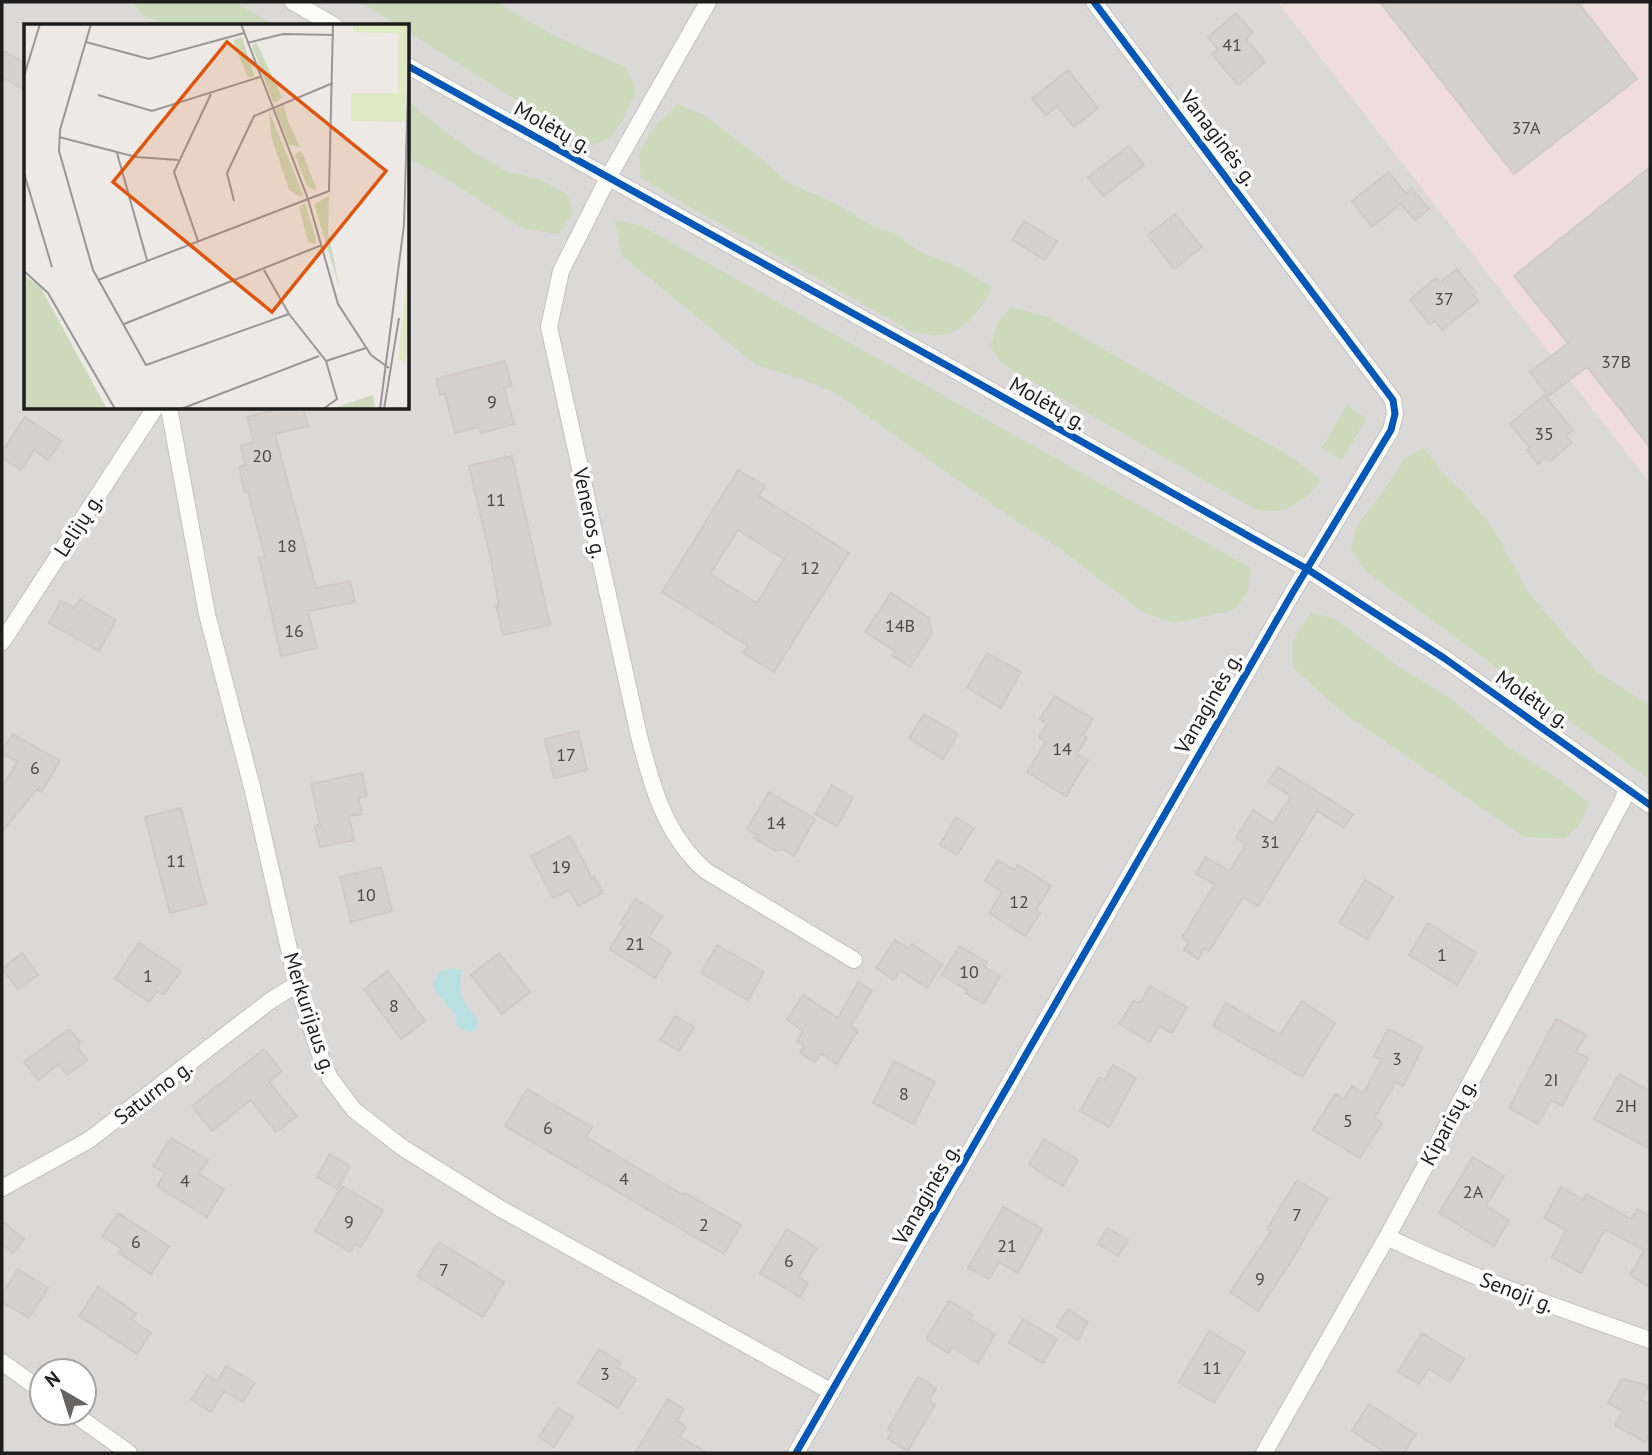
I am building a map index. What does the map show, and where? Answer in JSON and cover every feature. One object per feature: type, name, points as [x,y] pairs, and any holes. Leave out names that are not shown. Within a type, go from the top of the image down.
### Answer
[{"type":"street","points":[[293,2],[332,24]]},
{"type":"street","name":"Veneros g.","points":[[708,2],[608,178],[561,271],[549,327],[649,775],[668,824],[691,858],[706,871],[854,960]]},
{"type":"street","name":"Vanaginės g.","points":[[796,1453],[1307,569],[1391,430],[1395,414],[1393,400],[1094,2]]},
{"type":"street","name":"Molėtų g.","points":[[410,67],[1307,569],[1444,658],[1650,805]]},
{"type":"street","name":"Lelijų g.","points":[[2,642],[154,410]]},
{"type":"street","name":"Merkurijaus g.","points":[[169,410],[208,614],[253,791],[297,984],[330,1079],[354,1110],[402,1148],[501,1209],[832,1392]]},
{"type":"street","name":"Kiparisų g.","points":[[1264,1453],[1387,1237],[1622,802],[1627,788]]},
{"type":"street","name":"Saturno g.","points":[[2,1188],[89,1140],[270,1001],[297,984]]},
{"type":"street","name":"Senoji g.","points":[[1387,1237],[1429,1257],[1555,1307],[1650,1340]]},
{"type":"street","points":[[2,1362],[28,1381]]},
{"type":"street","points":[[93,1427],[129,1453]]},
{"type":"shaded area","points":[[2,2],[1278,2],[1650,483],[1650,1453],[2,1453]]},
{"type":"shaded area","points":[[1278,2],[1650,2],[1650,483]]},
{"type":"green space","points":[[132,2],[234,2],[272,24],[166,24],[144,16]]},
{"type":"green space","points":[[360,2],[496,2],[555,36],[627,68],[636,91],[623,120],[611,137],[593,145],[564,130],[410,33],[410,24],[396,24]]},
{"type":"green space","points":[[410,103],[478,155],[508,172],[539,179],[567,194],[573,211],[559,234],[524,229],[442,176],[410,159]]},
{"type":"green space","points":[[678,104],[704,115],[787,182],[838,205],[871,225],[895,234],[923,253],[961,268],[992,287],[979,310],[967,323],[953,332],[937,336],[915,333],[641,177],[639,153],[653,128]]},
{"type":"green space","points":[[615,220],[642,226],[1251,568],[1248,592],[1234,610],[1175,623],[1142,612],[1059,548],[1010,517],[835,393],[756,365],[622,256]]},
{"type":"green space","points":[[1011,307],[1048,317],[1298,461],[1321,481],[1302,500],[1280,510],[1262,511],[1235,498],[1002,364],[990,346],[999,321]]},
{"type":"green space","points":[[1347,404],[1366,419],[1342,460],[1322,448]]},
{"type":"green space","points":[[1424,448],[1493,528],[1528,592],[1597,672],[1650,705],[1650,780],[1365,571],[1351,550],[1356,527],[1405,458]]},
{"type":"green space","points":[[1310,613],[1334,618],[1402,669],[1449,697],[1508,747],[1560,780],[1589,803],[1581,823],[1565,839],[1524,837],[1342,712],[1293,668],[1293,641]]},
{"type":"water","points":[[454,968],[461,971],[461,994],[478,1022],[477,1028],[470,1033],[457,1027],[456,1016],[434,989],[433,984],[440,971]]},
{"type":"building","points":[[1380,2],[1578,2],[1637,79],[1514,174]]},
{"type":"building","points":[[1236,13],[1253,33],[1246,39],[1265,62],[1238,85],[1212,54],[1218,49],[1208,37]]},
{"type":"building","points":[[2,50],[24,63],[24,90],[2,77]]},
{"type":"building","points":[[1068,70],[1098,108],[1074,127],[1057,106],[1046,115],[1032,99]]},
{"type":"building","points":[[1129,146],[1144,165],[1103,196],[1088,177]]},
{"type":"building","points":[[1650,167],[1650,447],[1587,367],[1548,396],[1530,372],[1568,343],[1514,276]]},
{"type":"building","points":[[1389,172],[1406,194],[1412,188],[1429,209],[1415,220],[1401,204],[1372,227],[1352,201]]},
{"type":"building","points":[[1175,214],[1202,247],[1174,269],[1148,235]]},
{"type":"building","points":[[1024,221],[1057,241],[1045,260],[1012,240]]},
{"type":"building","points":[[1457,269],[1476,293],[1473,295],[1478,301],[1442,330],[1435,321],[1430,325],[1410,300],[1436,278],[1440,283]]},
{"type":"building","points":[[505,361],[512,386],[504,388],[514,424],[481,433],[479,427],[455,433],[445,394],[440,395],[436,379]]},
{"type":"building","points":[[1544,395],[1573,430],[1566,436],[1572,443],[1550,461],[1546,457],[1538,464],[1527,450],[1530,448],[1510,424]]},
{"type":"building","points":[[273,410],[304,410],[308,426],[275,434],[316,588],[350,581],[355,602],[308,611],[317,648],[281,656],[259,558],[265,557],[239,467],[245,465],[241,446],[254,442],[247,417]]},
{"type":"building","points":[[25,417],[61,441],[48,460],[34,450],[21,470],[2,458],[2,452]]},
{"type":"building","points":[[512,456],[550,625],[503,635],[496,605],[499,605],[491,559],[469,466]]},
{"type":"building","points":[[738,470],[765,486],[759,496],[849,553],[774,672],[743,653],[748,646],[662,592]],"holes":[[[738,530],[784,559],[757,603],[710,574]]]},
{"type":"building","points":[[891,593],[929,618],[932,633],[910,667],[892,655],[895,651],[865,632]]},
{"type":"building","points":[[80,599],[116,620],[99,651],[49,623],[61,601],[74,608]]},
{"type":"building","points":[[987,653],[1021,672],[1001,708],[967,688]]},
{"type":"building","points":[[1055,696],[1093,719],[1083,735],[1087,738],[1077,754],[1088,760],[1066,796],[1027,772],[1046,742],[1039,737],[1047,724],[1040,719]]},
{"type":"building","points":[[924,714],[958,734],[943,759],[909,738]]},
{"type":"building","points":[[578,731],[587,770],[554,778],[545,739]]},
{"type":"building","points":[[13,734],[60,761],[41,792],[37,789],[2,832],[2,788],[17,762],[2,753],[2,750]]},
{"type":"building","points":[[1278,767],[1353,814],[1344,828],[1317,811],[1258,906],[1243,897],[1209,951],[1204,948],[1198,959],[1184,950],[1189,942],[1182,937],[1215,884],[1196,874],[1205,857],[1230,871],[1246,844],[1236,838],[1253,810],[1273,823],[1291,796],[1268,782]]},
{"type":"building","points":[[362,773],[367,796],[358,798],[362,814],[349,816],[354,840],[320,847],[315,826],[320,825],[311,784]]},
{"type":"building","points":[[832,785],[853,798],[837,826],[815,814]]},
{"type":"building","points":[[769,792],[815,819],[794,856],[782,849],[776,851],[754,838],[757,835],[747,829]]},
{"type":"building","points":[[181,808],[206,904],[170,913],[145,817]]},
{"type":"building","points":[[956,817],[974,828],[957,855],[940,845]]},
{"type":"building","points":[[570,836],[603,893],[578,906],[570,890],[553,898],[531,856]]},
{"type":"building","points":[[998,860],[1014,870],[1018,865],[1051,886],[1036,910],[1040,913],[1025,936],[989,913],[1002,892],[985,881]]},
{"type":"building","points":[[381,867],[392,911],[351,922],[340,877]]},
{"type":"building","points":[[1365,880],[1393,897],[1367,939],[1339,923]]},
{"type":"building","points":[[635,899],[662,916],[649,937],[671,952],[655,978],[610,949],[624,926],[620,924]]},
{"type":"building","points":[[1428,923],[1476,953],[1457,985],[1409,955]]},
{"type":"building","points":[[895,940],[909,949],[912,944],[942,964],[927,988],[900,970],[894,980],[876,968]]},
{"type":"building","points":[[139,943],[181,971],[164,995],[157,991],[149,1002],[115,979]]},
{"type":"building","points":[[717,945],[764,972],[748,1000],[701,973]]},
{"type":"building","points":[[959,946],[987,962],[985,967],[1000,976],[984,1004],[942,975]]},
{"type":"building","points":[[22,953],[38,975],[18,989],[2,969]]},
{"type":"building","points":[[499,953],[530,992],[502,1014],[471,975]]},
{"type":"building","points":[[388,971],[425,1021],[401,1039],[364,989]]},
{"type":"building","points":[[858,982],[872,990],[851,1026],[858,1031],[837,1064],[820,1053],[815,1062],[800,1053],[804,1046],[797,1041],[803,1031],[787,1020],[803,995],[838,1018]]},
{"type":"building","points":[[1150,986],[1187,1007],[1172,1033],[1159,1026],[1150,1042],[1119,1024],[1133,1001],[1140,1003]]},
{"type":"building","points":[[1302,1001],[1335,1023],[1302,1077],[1213,1026],[1226,1003],[1280,1035]]},
{"type":"building","points":[[675,1016],[694,1027],[679,1051],[660,1040]]},
{"type":"building","points":[[1556,1019],[1586,1035],[1576,1052],[1588,1058],[1562,1106],[1551,1100],[1538,1124],[1509,1108]]},
{"type":"building","points":[[69,1029],[80,1042],[78,1048],[87,1060],[67,1075],[59,1064],[38,1080],[24,1062]]},
{"type":"building","points":[[1388,1029],[1423,1047],[1403,1086],[1396,1082],[1374,1118],[1382,1123],[1360,1158],[1313,1130],[1335,1094],[1344,1099],[1352,1086],[1364,1093],[1381,1060],[1374,1056]]},
{"type":"building","points":[[264,1049],[282,1071],[269,1082],[297,1116],[276,1132],[251,1100],[212,1131],[192,1106]]},
{"type":"building","points":[[894,1061],[935,1082],[914,1124],[873,1103]]},
{"type":"building","points":[[1113,1065],[1136,1078],[1109,1127],[1080,1111],[1099,1077],[1105,1080]]},
{"type":"building","points":[[1619,1074],[1650,1091],[1650,1149],[1594,1119]]},
{"type":"building","points":[[527,1089],[592,1127],[586,1137],[683,1195],[685,1193],[741,1225],[724,1254],[505,1126]]},
{"type":"building","points":[[171,1138],[208,1160],[199,1174],[224,1189],[207,1217],[157,1186],[165,1173],[153,1166]]},
{"type":"building","points":[[1044,1139],[1078,1160],[1063,1186],[1029,1165]]},
{"type":"building","points":[[330,1154],[350,1166],[337,1189],[317,1177]]},
{"type":"building","points":[[1473,1157],[1504,1176],[1486,1206],[1509,1220],[1494,1246],[1439,1213]]},
{"type":"building","points":[[1297,1180],[1328,1198],[1258,1311],[1230,1292],[1271,1231],[1267,1229]]},
{"type":"building","points":[[342,1186],[383,1210],[361,1247],[355,1244],[350,1252],[315,1231]]},
{"type":"building","points":[[1561,1187],[1583,1200],[1586,1194],[1631,1219],[1637,1209],[1650,1216],[1650,1287],[1630,1275],[1644,1250],[1605,1229],[1581,1273],[1552,1257],[1566,1230],[1544,1218]]},
{"type":"building","points":[[1003,1207],[1042,1229],[1018,1273],[999,1262],[989,1279],[968,1268]]},
{"type":"building","points":[[118,1213],[169,1246],[151,1274],[119,1253],[122,1249],[102,1236]]},
{"type":"building","points":[[2,1221],[24,1239],[13,1253],[2,1244]]},
{"type":"building","points":[[1107,1228],[1128,1240],[1118,1256],[1098,1244]]},
{"type":"building","points":[[787,1229],[817,1248],[799,1277],[808,1283],[800,1297],[760,1273]]},
{"type":"building","points":[[439,1242],[504,1282],[483,1317],[417,1276]]},
{"type":"building","points":[[18,1269],[48,1288],[29,1318],[2,1302],[2,1295]]},
{"type":"building","points":[[98,1287],[136,1313],[132,1320],[151,1333],[137,1354],[79,1316]]},
{"type":"building","points":[[949,1301],[973,1315],[970,1319],[995,1334],[978,1363],[952,1347],[948,1353],[926,1339]]},
{"type":"building","points":[[1068,1309],[1088,1322],[1078,1340],[1057,1327]]},
{"type":"building","points":[[1023,1319],[1057,1339],[1043,1363],[1009,1343]]},
{"type":"building","points":[[1209,1331],[1245,1352],[1214,1403],[1179,1382]]},
{"type":"building","points":[[1422,1333],[1464,1359],[1450,1382],[1429,1369],[1419,1384],[1398,1372]]},
{"type":"building","points":[[599,1349],[621,1363],[617,1367],[636,1379],[618,1408],[578,1383]]},
{"type":"building","points":[[226,1366],[255,1383],[243,1402],[224,1391],[211,1412],[191,1400],[207,1375],[217,1381]]},
{"type":"building","points":[[918,1377],[936,1388],[929,1400],[935,1404],[908,1451],[888,1439],[892,1431],[888,1429]]},
{"type":"building","points":[[1622,1379],[1649,1386],[1641,1400],[1650,1405],[1650,1433],[1645,1442],[1615,1425],[1623,1411],[1608,1403]]},
{"type":"building","points":[[668,1399],[684,1409],[677,1421],[686,1427],[680,1437],[707,1453],[635,1453]]},
{"type":"building","points":[[1369,1404],[1416,1434],[1404,1453],[1386,1453],[1352,1431]]},
{"type":"building","points":[[558,1408],[573,1417],[554,1447],[539,1437]]},
{"type":"cycle path","points":[[796,1453],[1293,592],[1391,430],[1395,414],[1393,400],[1094,2]]},
{"type":"cycle path","points":[[410,67],[1307,569],[1444,658],[1650,805]]}]
